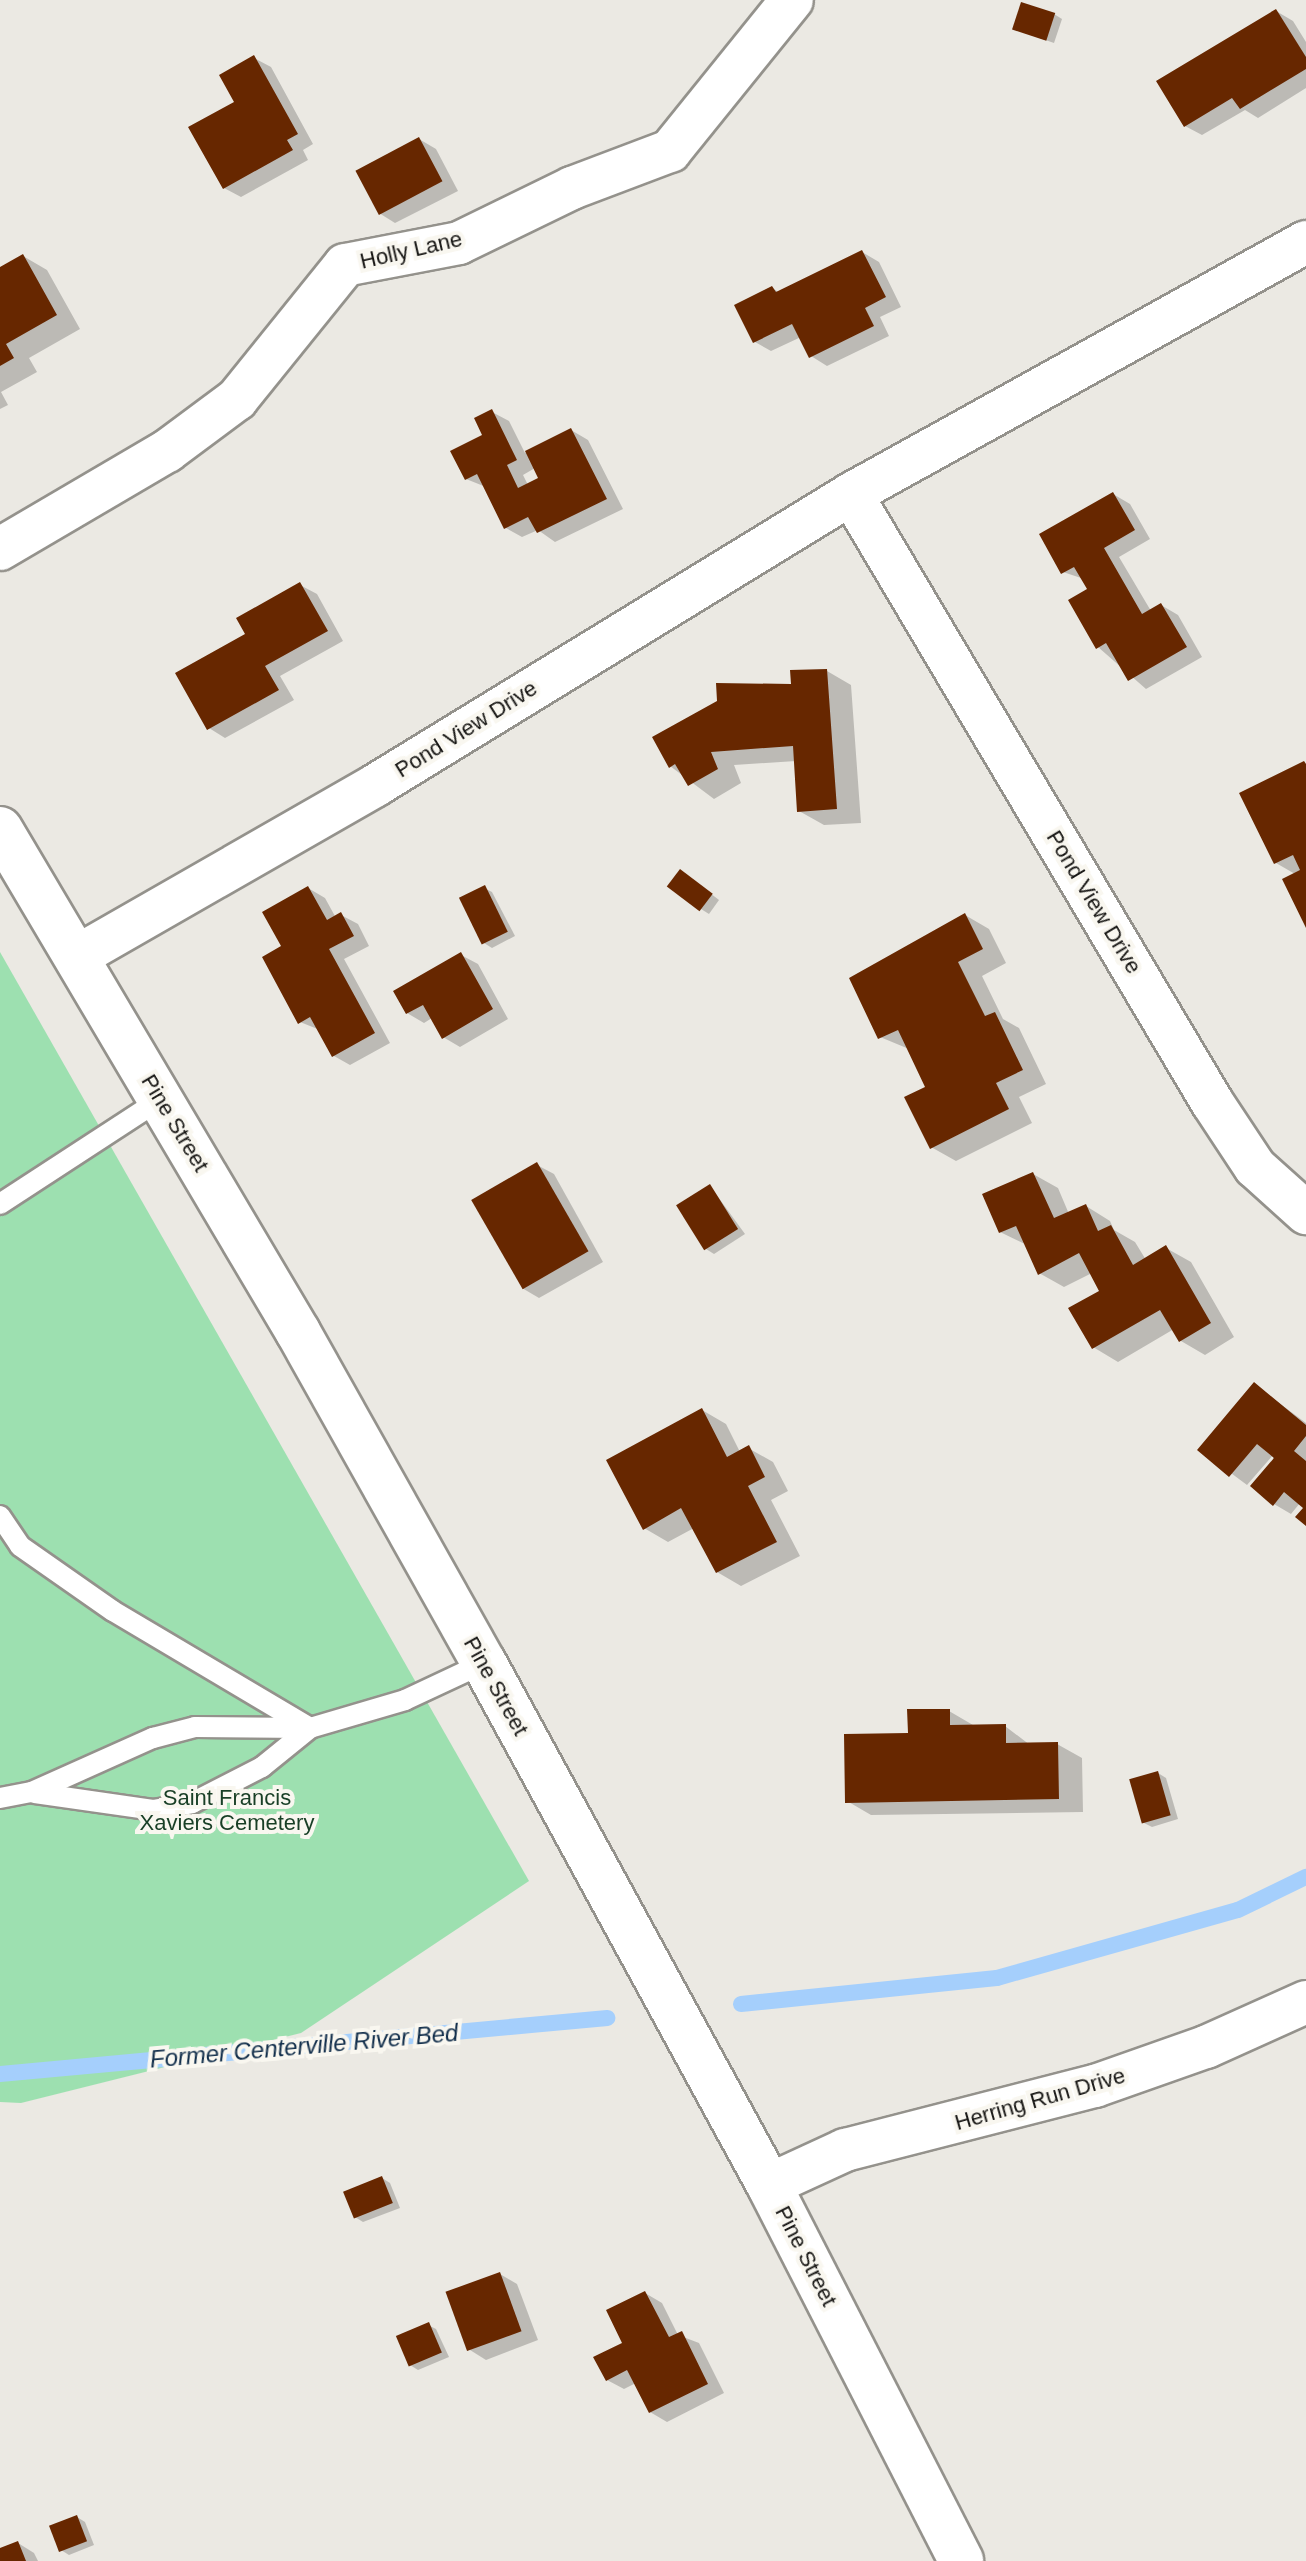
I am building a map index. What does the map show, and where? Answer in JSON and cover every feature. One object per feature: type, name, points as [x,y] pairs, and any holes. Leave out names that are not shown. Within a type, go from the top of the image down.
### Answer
[{"type":"main road","name":"Pine Street","points":[[0,829],[161,1099],[484,1663],[769,2185],[961,2561]]},
{"type":"street","name":"Holly Lane","points":[[0,549],[167,451],[237,399],[345,265],[459,243],[572,188],[670,151],[792,0]]},
{"type":"street","name":"Pond View Drive","points":[[76,957],[376,785],[851,494],[1306,242]]},
{"type":"street","name":"Pond View Drive","points":[[851,494],[1212,1102],[1255,1167],[1306,1213]]},
{"type":"street","name":"Herring Run Drive","points":[[769,2185],[845,2150],[1095,2086],[1206,2047],[1306,2002]]},
{"type":"lane","points":[[0,1204],[161,1099]]},
{"type":"lane","points":[[0,1516],[20,1546],[102,1603],[310,1728]]},
{"type":"lane","points":[[0,1798],[32,1792],[153,1738],[195,1727],[310,1728],[405,1700],[484,1663]]},
{"type":"lane","points":[[32,1792],[153,1810],[192,1803],[262,1767],[310,1728]]},
{"type":"green space","name":"Saint Francis Xaviers Cemetery","points":[[0,952],[529,1881],[301,2033],[21,2103],[0,2102]]},
{"type":"building","points":[[1021,2],[1055,13],[1046,41],[1012,30]]},
{"type":"building","points":[[1276,9],[1306,57],[1306,69],[1240,109],[1232,98],[1184,127],[1156,81]]},
{"type":"building","points":[[254,55],[298,134],[287,140],[293,150],[223,189],[188,127],[234,102],[219,75]]},
{"type":"building","points":[[419,137],[442,181],[379,215],[355,171]]},
{"type":"building","points":[[862,250],[886,297],[865,308],[874,326],[809,358],[792,324],[753,343],[734,305],[772,286],[776,292]]},
{"type":"building","points":[[23,254],[57,315],[6,344],[14,358],[0,366],[0,267]]},
{"type":"building","points":[[492,409],[517,460],[507,465],[518,488],[538,478],[525,451],[571,428],[607,499],[537,533],[528,517],[504,529],[477,474],[465,480],[450,451],[482,435],[474,418]]},
{"type":"building","points":[[1113,492],[1135,530],[1104,548],[1142,614],[1161,603],[1187,647],[1128,681],[1106,643],[1096,649],[1068,600],[1087,589],[1074,567],[1061,574],[1039,534]]},
{"type":"building","points":[[300,582],[328,631],[265,666],[279,690],[207,730],[175,673],[245,634],[236,618]]},
{"type":"building","points":[[827,669],[837,809],[797,812],[793,746],[711,752],[718,769],[688,786],[675,764],[669,768],[652,737],[717,701],[716,683],[791,684],[790,670]]},
{"type":"building","points":[[1304,761],[1306,928],[1282,879],[1300,870],[1293,855],[1274,864],[1239,793]]},
{"type":"building","points":[[680,869],[713,894],[700,911],[667,887]]},
{"type":"building","points":[[485,885],[508,932],[482,944],[459,898]]},
{"type":"building","points":[[308,886],[327,920],[341,912],[354,936],[329,949],[375,1033],[332,1057],[310,1017],[298,1024],[262,957],[281,946],[262,912]]},
{"type":"building","points":[[965,913],[983,949],[958,962],[985,1016],[995,1012],[1023,1070],[996,1083],[1009,1109],[930,1149],[904,1097],[925,1087],[898,1030],[878,1039],[849,978]]},
{"type":"building","points":[[461,952],[493,1009],[442,1039],[423,1005],[406,1014],[393,991]]},
{"type":"building","points":[[537,1162],[588,1251],[523,1289],[471,1200]]},
{"type":"building","points":[[1033,1172],[1054,1218],[1086,1204],[1098,1231],[1111,1225],[1133,1265],[1166,1245],[1211,1323],[1179,1342],[1160,1310],[1092,1349],[1068,1308],[1099,1291],[1079,1253],[1038,1275],[1016,1226],[999,1233],[982,1194]]},
{"type":"building","points":[[710,1184],[738,1229],[704,1250],[676,1205]]},
{"type":"building","points":[[1254,1382],[1306,1425],[1306,1436],[1294,1451],[1306,1461],[1306,1526],[1295,1517],[1303,1508],[1284,1492],[1273,1506],[1250,1486],[1274,1458],[1257,1444],[1229,1477],[1197,1450]]},
{"type":"building","points":[[702,1408],[727,1457],[749,1445],[765,1477],[748,1486],[777,1542],[716,1573],[681,1508],[643,1530],[606,1460]]},
{"type":"building","points":[[907,1709],[950,1709],[950,1725],[1006,1724],[1006,1743],[1058,1742],[1059,1799],[845,1803],[844,1734],[908,1733]]},
{"type":"building","points":[[1158,1771],[1171,1815],[1142,1823],[1129,1779]]},
{"type":"building","points":[[382,2176],[393,2203],[354,2219],[343,2192]]},
{"type":"building","points":[[500,2272],[522,2331],[467,2351],[445,2292]]},
{"type":"building","points":[[645,2291],[669,2337],[682,2331],[708,2384],[649,2413],[627,2370],[606,2381],[593,2357],[622,2343],[606,2310]]},
{"type":"building","points":[[429,2322],[442,2352],[409,2366],[396,2336]]},
{"type":"building","points":[[77,2515],[87,2541],[59,2552],[49,2526]]},
{"type":"building","points":[[18,2541],[26,2561],[0,2561],[0,2548]]},
{"type":"waterway","name":"Former Centerville River Bed","points":[[741,2004],[997,1978],[1238,1910],[1306,1877]]},
{"type":"waterway","name":"Former Centerville River Bed","points":[[0,2074],[607,2018]]}]
